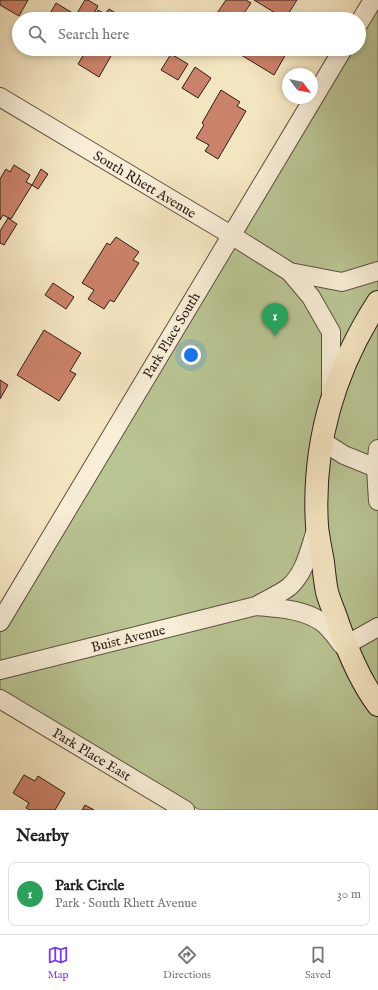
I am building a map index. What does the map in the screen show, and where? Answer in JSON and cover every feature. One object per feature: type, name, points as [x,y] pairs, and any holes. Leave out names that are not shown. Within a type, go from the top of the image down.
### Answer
[{"type":"main road","points":[[378,302],[360,330],[347,357],[331,400],[322,442],[317,484],[317,527],[327,592],[348,650],[378,705]]},
{"type":"street","points":[[366,12],[373,0]]},
{"type":"street","name":"Park Place South","points":[[0,622],[339,56]]},
{"type":"street","name":"South Rhett Avenue","points":[[0,97],[290,272],[311,297],[331,332],[331,400]]},
{"type":"street","name":"South Rhett Avenue","points":[[290,272],[342,282],[378,271]]},
{"type":"street","points":[[322,442],[344,455],[376,468]]},
{"type":"street","points":[[378,449],[376,468],[378,501]]},
{"type":"street","name":"Buist Avenue","points":[[0,670],[256,606],[289,587],[305,564],[317,527]]},
{"type":"street","name":"Buist Avenue","points":[[256,606],[287,609],[321,621],[348,650]]},
{"type":"street","points":[[348,650],[378,627]]},
{"type":"street","name":"Park Place East","points":[[0,699],[185,810]]},
{"type":"green space","points":[[378,0],[378,810],[200,810],[0,697],[0,623],[311,104],[318,104],[318,92],[340,56],[366,56],[366,16]]},
{"type":"building","points":[[0,0],[28,0],[21,12],[12,12],[0,5]]},
{"type":"building","points":[[85,0],[88,0],[98,6],[95,12],[78,12]]},
{"type":"building","points":[[226,0],[246,0],[251,3],[245,12],[218,12]]},
{"type":"building","points":[[254,0],[297,0],[289,12],[274,12]]},
{"type":"building","points":[[56,3],[71,12],[51,12]]},
{"type":"building","points":[[109,9],[114,12],[107,12]]},
{"type":"building","points":[[83,56],[111,56],[99,77],[78,64]]},
{"type":"building","points":[[170,56],[174,56],[188,64],[178,80],[161,70]]},
{"type":"building","points":[[243,56],[285,56],[274,75]]},
{"type":"building","points":[[195,67],[211,78],[198,98],[182,88]]},
{"type":"building","points":[[221,90],[240,102],[237,106],[246,111],[218,159],[205,151],[209,145],[196,138],[204,125],[202,123]]},
{"type":"building","points":[[14,165],[30,175],[26,182],[32,185],[11,219],[3,215],[0,220],[0,179],[6,169],[10,172]]},
{"type":"building","points":[[41,169],[48,174],[38,189],[32,185]]},
{"type":"building","points":[[8,218],[17,224],[4,245],[0,243],[0,231]]},
{"type":"building","points":[[116,237],[139,252],[133,260],[139,263],[114,302],[110,300],[104,309],[88,299],[94,290],[82,283],[107,243],[110,245]]},
{"type":"building","points":[[53,283],[74,297],[66,309],[45,295]]},
{"type":"building","points":[[44,330],[81,353],[70,371],[76,374],[59,401],[17,375]]},
{"type":"building","points":[[0,380],[8,385],[0,399]]},
{"type":"building","points":[[24,775],[35,781],[38,776],[65,793],[55,810],[30,810],[26,808],[29,803],[13,793]]},
{"type":"building","points":[[85,805],[94,810],[82,810]]},
{"type":"place","name":"Park Circle","points":[[275,336]]}]
